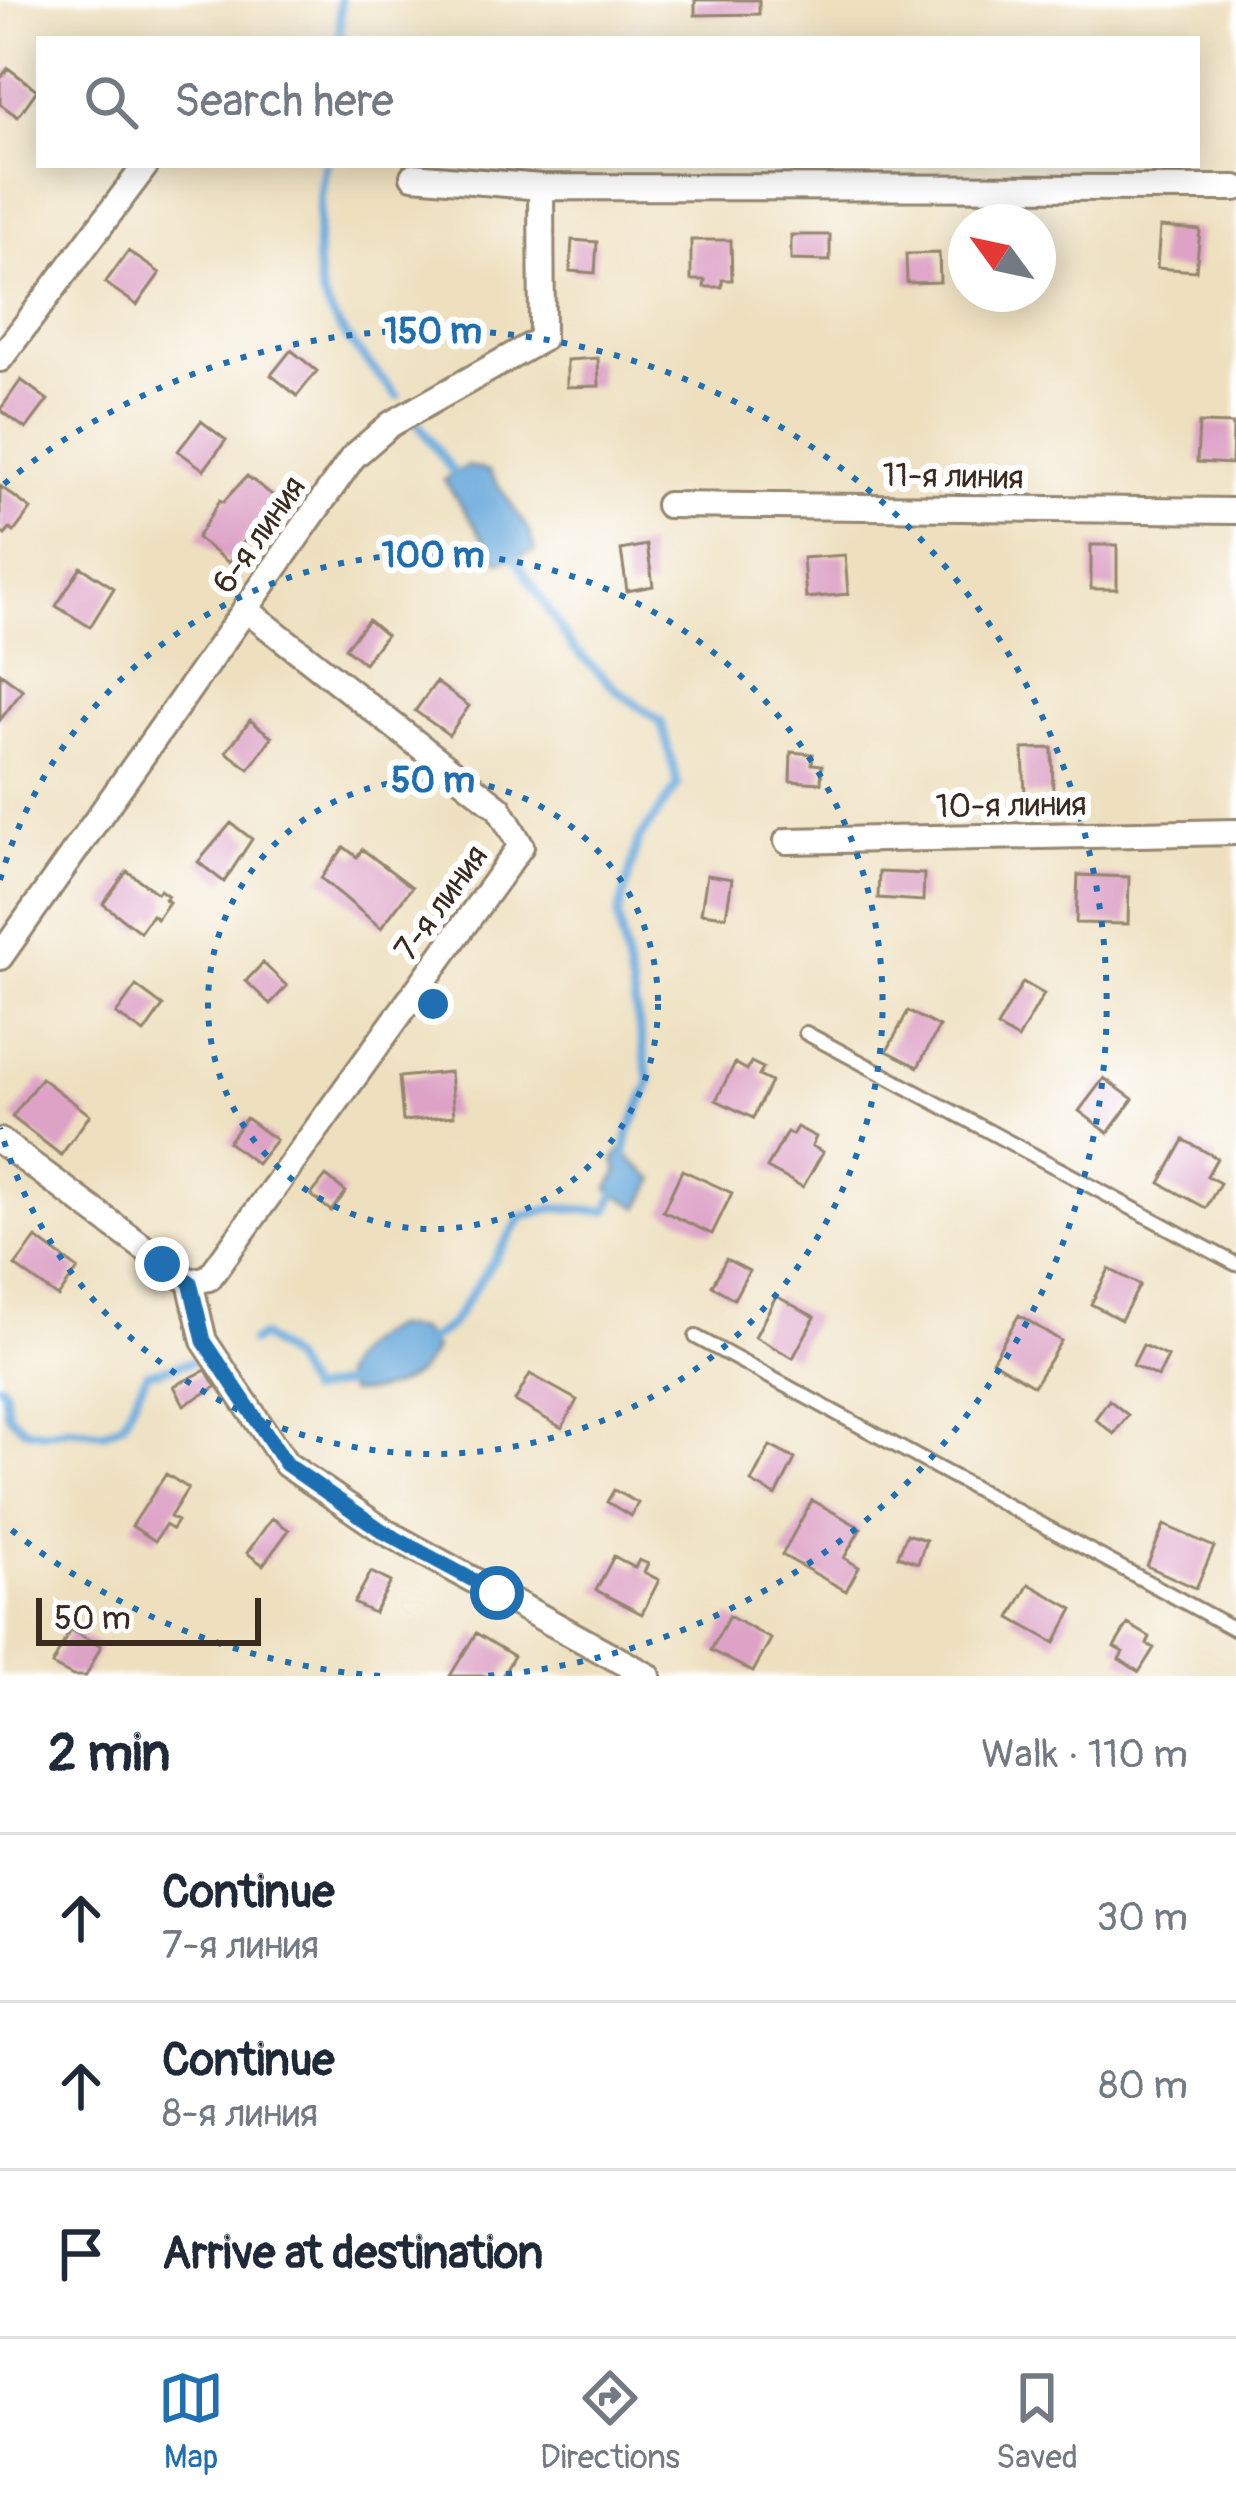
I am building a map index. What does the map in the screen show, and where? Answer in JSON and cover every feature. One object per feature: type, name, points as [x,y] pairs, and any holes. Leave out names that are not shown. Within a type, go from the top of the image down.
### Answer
[{"type":"street","points":[[0,359],[144,168]]},
{"type":"street","points":[[413,176],[541,188],[1236,188]]},
{"type":"street","name":"6-я линия","points":[[0,956],[353,457],[391,424],[542,339],[541,188]]},
{"type":"street","name":"11-я линия","points":[[668,505],[1236,511]]},
{"type":"street","name":"7-я линия","points":[[190,1282],[209,1278],[521,847],[499,808],[245,609]]},
{"type":"street","name":"10-я линия","points":[[787,841],[1236,832]]},
{"type":"street","points":[[0,1141],[190,1282],[204,1341],[286,1464],[384,1532],[647,1676]]},
{"type":"lane","points":[[806,1033],[1236,1264]]},
{"type":"lane","points":[[696,1337],[1236,1630]]},
{"type":"water","points":[[467,466],[489,471],[527,528],[536,551],[499,562],[444,480]]},
{"type":"water","points":[[621,1150],[655,1180],[639,1208],[608,1189],[618,1171],[614,1160]]},
{"type":"water","points":[[392,1327],[420,1330],[434,1348],[428,1360],[400,1384],[349,1393],[341,1376],[350,1359],[367,1341]]},
{"type":"building","points":[[695,0],[759,0],[759,14],[695,15]]},
{"type":"building","points":[[8,68],[36,89],[18,117],[0,104],[0,79]]},
{"type":"building","points":[[1160,227],[1200,230],[1196,271],[1157,268]]},
{"type":"building","points":[[791,235],[830,235],[830,261],[791,260]]},
{"type":"building","points":[[572,240],[597,242],[595,273],[570,271]]},
{"type":"building","points":[[691,240],[731,240],[732,280],[722,280],[722,287],[704,287],[705,280],[691,280]]},
{"type":"building","points":[[128,251],[160,273],[137,305],[105,283]]},
{"type":"building","points":[[939,253],[940,282],[907,283],[906,254]]},
{"type":"building","points":[[291,350],[317,371],[297,396],[271,375]]},
{"type":"building","points":[[598,358],[599,386],[567,387],[567,360]]},
{"type":"building","points":[[21,380],[48,400],[26,429],[0,410]]},
{"type":"building","points":[[201,421],[226,440],[204,470],[178,451]]},
{"type":"building","points":[[1199,423],[1233,424],[1232,464],[1197,462]]},
{"type":"building","points":[[247,476],[275,497],[229,563],[197,538],[220,500]]},
{"type":"building","points":[[0,486],[31,509],[14,532],[10,529],[5,535],[0,532]]},
{"type":"building","points":[[647,545],[653,586],[627,591],[621,550]]},
{"type":"building","points":[[1091,545],[1117,545],[1117,589],[1091,589]]},
{"type":"building","points":[[845,555],[848,594],[806,598],[803,558]]},
{"type":"building","points":[[81,567],[114,588],[90,627],[56,606]]},
{"type":"building","points":[[368,620],[386,635],[364,663],[345,648]]},
{"type":"building","points":[[0,673],[23,690],[0,720]]},
{"type":"building","points":[[436,682],[469,706],[449,735],[415,711]]},
{"type":"building","points":[[250,720],[272,737],[249,769],[226,752]]},
{"type":"building","points":[[1052,748],[1053,794],[1025,795],[1023,749]]},
{"type":"building","points":[[791,752],[813,754],[812,764],[822,765],[821,783],[790,781]]},
{"type":"building","points":[[231,823],[252,839],[224,882],[198,862]]},
{"type":"building","points":[[344,847],[357,857],[362,849],[412,887],[381,928],[321,878]]},
{"type":"building","points":[[127,871],[168,896],[157,919],[152,915],[140,932],[103,904]]},
{"type":"building","points":[[879,872],[924,874],[923,901],[878,898]]},
{"type":"building","points":[[707,875],[732,879],[726,916],[701,913]]},
{"type":"building","points":[[1078,875],[1129,877],[1128,924],[1076,923]]},
{"type":"building","points":[[263,963],[287,986],[270,1004],[246,981]]},
{"type":"building","points":[[1023,982],[1044,994],[1018,1039],[997,1027]]},
{"type":"building","points":[[136,986],[163,1006],[144,1033],[116,1014]]},
{"type":"building","points":[[908,1011],[939,1027],[918,1067],[887,1051]]},
{"type":"building","points":[[751,1062],[763,1068],[759,1076],[771,1082],[753,1118],[716,1100],[735,1063],[747,1070]]},
{"type":"building","points":[[450,1072],[454,1116],[403,1121],[399,1077]]},
{"type":"building","points":[[41,1078],[90,1115],[61,1155],[12,1117]]},
{"type":"building","points":[[1104,1078],[1133,1099],[1108,1133],[1079,1111]]},
{"type":"building","points":[[246,1118],[276,1140],[257,1164],[228,1142]]},
{"type":"building","points":[[797,1127],[816,1137],[812,1146],[823,1152],[803,1187],[767,1168],[787,1132],[792,1135]]},
{"type":"building","points":[[1184,1140],[1217,1158],[1207,1176],[1220,1183],[1206,1208],[1160,1183]]},
{"type":"building","points":[[682,1170],[732,1193],[712,1234],[663,1211]]},
{"type":"building","points":[[326,1176],[346,1192],[331,1211],[311,1195]]},
{"type":"building","points":[[36,1238],[78,1269],[58,1297],[15,1266]]},
{"type":"building","points":[[726,1259],[749,1271],[734,1299],[712,1286]]},
{"type":"building","points":[[1109,1269],[1140,1285],[1121,1320],[1091,1304]]},
{"type":"building","points":[[776,1296],[815,1317],[793,1358],[755,1337]]},
{"type":"building","points":[[1019,1315],[1061,1341],[1034,1386],[992,1361]]},
{"type":"building","points":[[1143,1345],[1168,1357],[1158,1377],[1133,1365]]},
{"type":"building","points":[[206,1370],[216,1387],[184,1405],[174,1386]]},
{"type":"building","points":[[530,1374],[577,1400],[562,1428],[515,1401]]},
{"type":"building","points":[[1109,1400],[1128,1415],[1114,1434],[1095,1419]]},
{"type":"building","points":[[770,1446],[795,1459],[776,1496],[751,1482]]},
{"type":"building","points":[[166,1474],[188,1488],[170,1517],[177,1521],[172,1529],[165,1525],[155,1541],[132,1526]]},
{"type":"building","points":[[614,1490],[638,1503],[631,1516],[607,1502]]},
{"type":"building","points":[[812,1500],[861,1528],[844,1558],[859,1567],[846,1591],[782,1555]]},
{"type":"building","points":[[272,1518],[289,1530],[263,1565],[247,1553]]},
{"type":"building","points":[[1164,1525],[1214,1547],[1196,1588],[1147,1566]]},
{"type":"building","points":[[907,1534],[926,1540],[918,1563],[898,1556]]},
{"type":"building","points":[[614,1556],[635,1568],[639,1560],[648,1564],[644,1572],[659,1580],[642,1614],[596,1590]]},
{"type":"building","points":[[371,1572],[391,1582],[374,1613],[354,1603]]},
{"type":"building","points":[[1029,1584],[1073,1609],[1055,1643],[1010,1618]]},
{"type":"building","points":[[729,1616],[771,1639],[753,1672],[711,1650]]},
{"type":"building","points":[[1128,1624],[1150,1637],[1147,1644],[1154,1648],[1139,1672],[1119,1659],[1123,1652],[1114,1647]]},
{"type":"building","points":[[70,1630],[101,1646],[86,1676],[73,1676],[52,1665]]},
{"type":"building","points":[[476,1633],[514,1656],[502,1676],[450,1676]]},
{"type":"waterway","points":[[340,0],[340,36]]},
{"type":"waterway","points":[[326,168],[317,251],[323,297],[346,337],[397,396]]},
{"type":"waterway","points":[[419,425],[461,483]]},
{"type":"waterway","points":[[510,550],[572,647],[618,691],[661,722],[678,785],[638,841],[618,917],[650,1083],[629,1132],[623,1162]]},
{"type":"waterway","points":[[420,1346],[450,1326],[522,1217],[554,1208],[607,1211],[619,1185]]},
{"type":"waterway","points":[[251,1342],[261,1336],[291,1360],[308,1392],[351,1382]]},
{"type":"waterway","points":[[0,1385],[8,1414],[24,1429],[103,1433],[123,1423],[147,1373],[191,1362]]},
{"type":"route","points":[[162,1264],[190,1282],[204,1341],[286,1464],[384,1532],[497,1593]]}]
